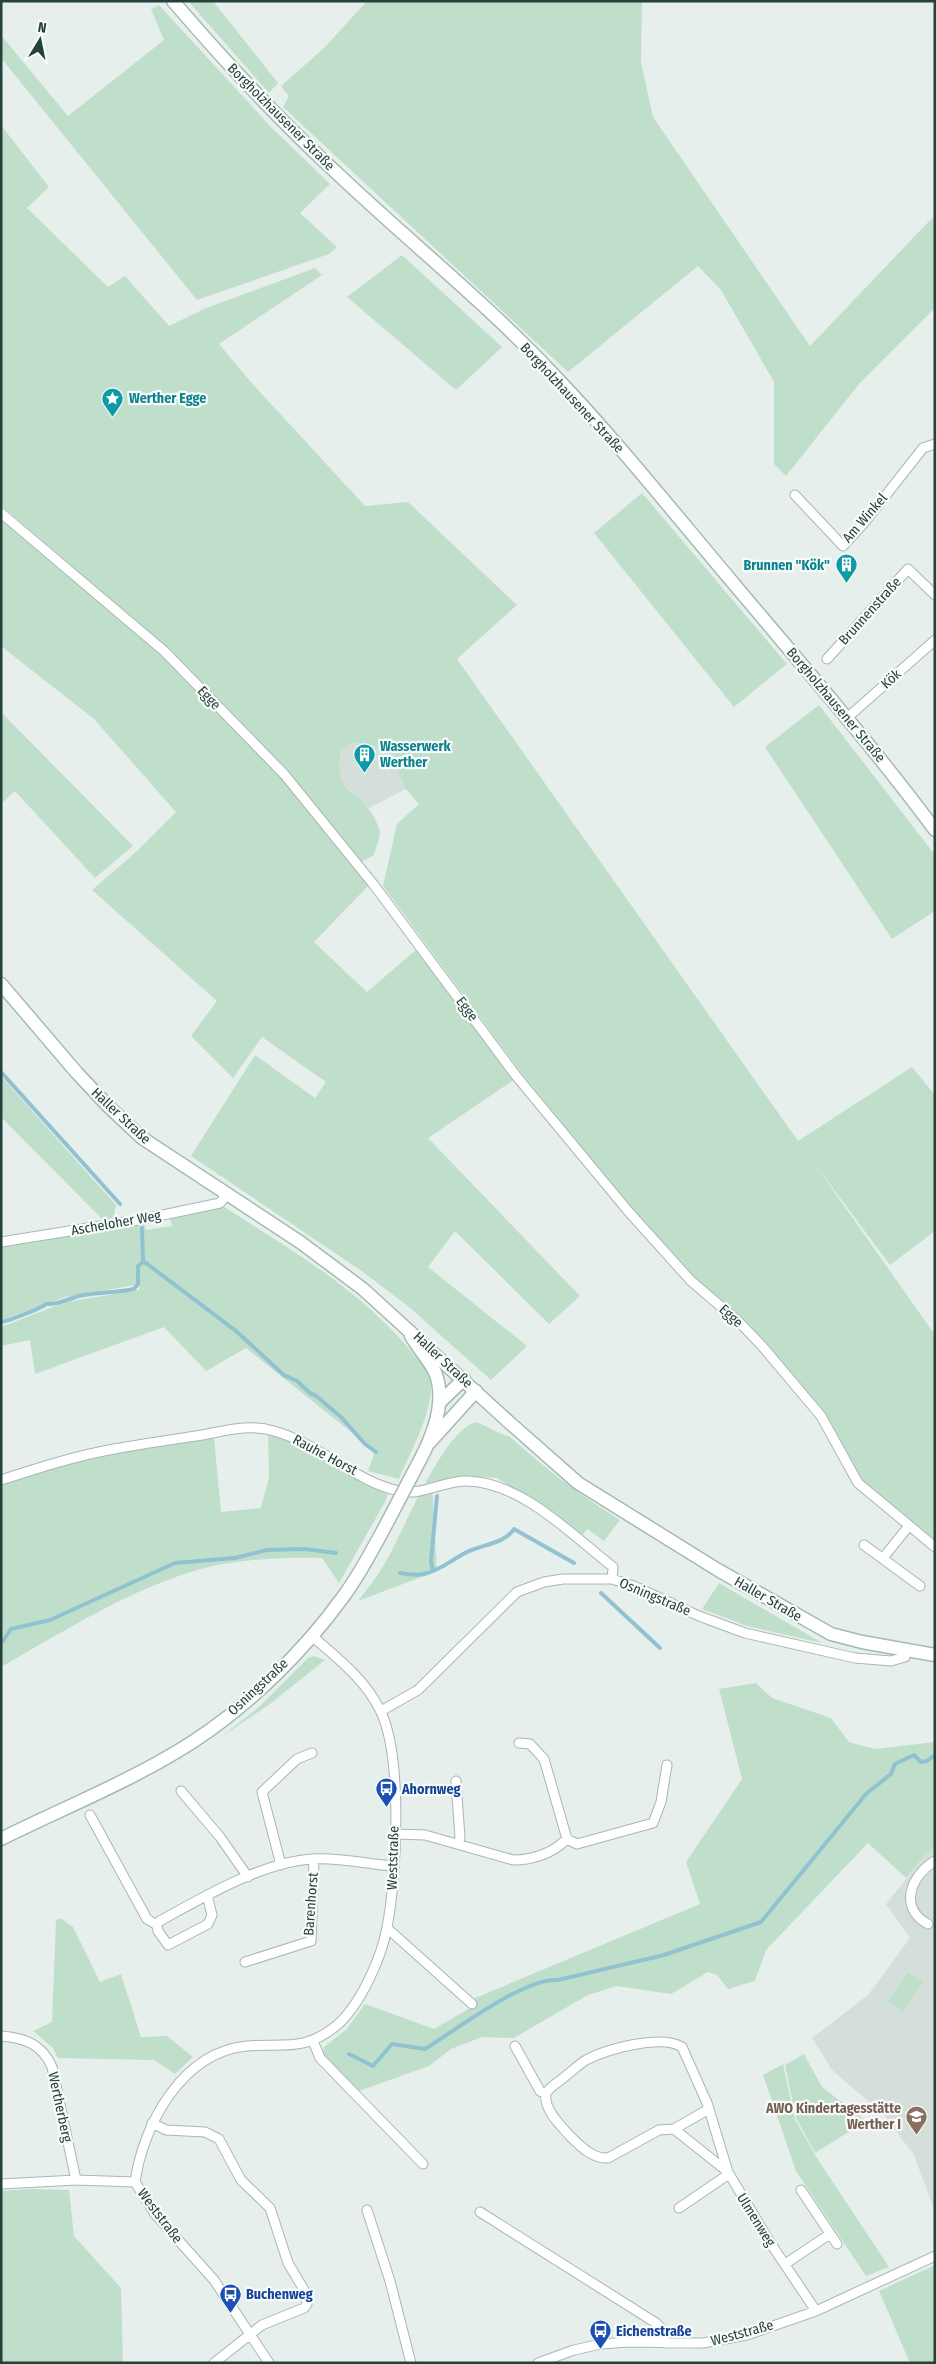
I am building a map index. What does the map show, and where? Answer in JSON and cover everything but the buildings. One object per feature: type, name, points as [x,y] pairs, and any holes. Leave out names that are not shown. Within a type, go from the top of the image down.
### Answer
[{"type":"street","name":"Borgholzhausener Straße","points":[[172,1],[226,62],[306,143],[551,372],[605,431],[847,718],[898,780],[935,830]]},
{"type":"street","name":"Am Winkel","points":[[795,495],[843,546],[864,523],[923,448],[935,444]]},
{"type":"street","name":"Egge","points":[[1,513],[164,651],[284,774],[374,885],[517,1077],[628,1210],[691,1281],[739,1322],[762,1346],[821,1416],[858,1483],[908,1527],[935,1547]]},
{"type":"street","name":"Brunnenstraße","points":[[827,659],[908,569],[935,596]]},
{"type":"street","name":"Kök","points":[[847,718],[935,640]]},
{"type":"street","name":"Haller Straße","points":[[1,984],[109,1107],[142,1138],[300,1242],[363,1289],[554,1463],[578,1482],[718,1570],[800,1619],[830,1634],[906,1651],[935,1655]]},
{"type":"street","name":"Ascheloher Weg","points":[[1,1242],[153,1217],[220,1203],[226,1195]]},
{"type":"street","name":"Osningstraße","points":[[1,1839],[144,1770],[194,1741],[248,1701],[312,1636],[343,1597],[390,1519],[429,1444],[439,1404],[439,1384],[434,1370],[403,1324]]},
{"type":"street","points":[[439,1404],[464,1379]]},
{"type":"street","name":"Osningstraße","points":[[429,1444],[476,1391]]},
{"type":"street","name":"Rauhe Horst","points":[[1,1480],[59,1462],[113,1449],[238,1428],[273,1430],[309,1445],[382,1486],[401,1492],[418,1492],[465,1481],[491,1483],[508,1490],[549,1517],[612,1567],[612,1579]]},
{"type":"street","points":[[883,1558],[908,1527]]},
{"type":"street","points":[[864,1545],[920,1586]]},
{"type":"street","name":"Osningstraße","points":[[381,1711],[418,1690],[517,1592],[544,1582],[589,1578],[612,1579],[656,1595],[699,1616],[745,1633],[873,1661],[901,1659],[905,1657],[906,1651]]},
{"type":"street","name":"Weststraße","points":[[269,2363],[214,2280],[155,2214],[135,2182],[141,2149],[152,2123],[172,2092],[194,2069],[222,2052],[246,2046],[285,2047],[314,2041],[337,2026],[352,2008],[367,1983],[380,1953],[387,1928],[395,1834],[392,1749],[381,1711],[355,1674],[312,1636]]},
{"type":"street","points":[[520,1742],[530,1744],[544,1759],[567,1839],[577,1844],[653,1823],[661,1802],[667,1765]]},
{"type":"street","points":[[281,1865],[262,1792],[297,1759],[312,1753]]},
{"type":"street","points":[[456,1782],[460,1838],[458,1844]]},
{"type":"street","points":[[180,1792],[220,1837],[248,1877]]},
{"type":"street","points":[[90,1815],[147,1920],[157,1926],[158,1931],[168,1945],[208,1924],[212,1915],[207,1895]]},
{"type":"street","points":[[395,1834],[425,1835],[514,1860],[522,1860],[556,1850],[567,1839]]},
{"type":"street","name":"Barenhorst","points":[[244,1962],[311,1941],[314,1858]]},
{"type":"street","name":"Barenhorst","points":[[157,1926],[160,1921],[207,1895],[281,1865],[314,1858],[393,1866]]},
{"type":"street","points":[[928,1924],[914,1913],[910,1896],[913,1881],[935,1861]]},
{"type":"street","points":[[387,1928],[472,2004]]},
{"type":"street","name":"Wertherberg","points":[[1,2036],[27,2040],[36,2045],[48,2058],[52,2067],[76,2180]]},
{"type":"street","points":[[314,2041],[320,2058],[422,2164]]},
{"type":"street","name":"Ulmenweg","points":[[546,2094],[550,2088],[586,2060],[638,2044],[675,2042],[685,2051],[709,2109],[728,2173],[816,2310]]},
{"type":"street","points":[[515,2046],[540,2090],[546,2094],[547,2104],[558,2123],[580,2146],[602,2158],[608,2158],[659,2130],[674,2129],[709,2109]]},
{"type":"street","points":[[152,2123],[166,2130],[212,2134],[223,2145],[241,2180],[265,2203],[274,2216],[282,2249],[307,2295],[307,2304],[300,2310],[262,2325],[214,2363]]},
{"type":"street","name":"Ulmenweg","points":[[674,2129],[728,2173]]},
{"type":"street","points":[[679,2208],[728,2173]]},
{"type":"street","points":[[1,2184],[76,2180],[135,2182]]},
{"type":"street","points":[[801,2190],[837,2244]]},
{"type":"street","points":[[367,2210],[390,2281],[411,2363]]},
{"type":"street","points":[[480,2212],[656,2323],[663,2330],[665,2343]]},
{"type":"street","points":[[785,2264],[830,2234]]},
{"type":"street","name":"Weststraße","points":[[538,2363],[574,2350],[601,2344],[720,2342],[746,2335],[816,2310],[935,2256]]},
{"type":"shaded area","points":[[355,742],[387,749],[406,789],[369,808],[349,790],[340,780],[338,768],[341,751]]},
{"type":"shaded area","points":[[935,1849],[935,2212],[914,2155],[883,2114],[832,2070],[812,2038],[868,1995],[910,1938],[886,1904],[926,1854]]},
{"type":"green space","points":[[188,1],[213,1],[278,83],[269,93]]},
{"type":"green space","points":[[367,1],[642,1],[641,62],[653,117],[810,346],[934,216],[935,308],[859,384],[786,476],[774,464],[774,382],[721,290],[698,266],[568,372],[283,107],[289,96],[281,86],[325,47]]},
{"type":"green space","points":[[159,5],[271,127],[330,184],[300,213],[337,247],[329,254],[197,300],[1,58],[1,35],[68,116],[164,40],[151,9]]},
{"type":"green space","points":[[1,125],[49,187],[27,208],[108,287],[125,276],[169,326],[206,308],[315,268],[322,275],[219,344],[249,380],[365,506],[408,502],[517,605],[457,659],[798,1141],[912,1067],[935,1095],[935,1231],[890,1265],[814,1163],[935,1335],[935,1540],[863,1481],[826,1414],[765,1342],[694,1276],[631,1207],[522,1074],[383,886],[397,824],[419,804],[406,789],[387,749],[355,742],[341,751],[339,765],[343,783],[368,807],[380,832],[374,855],[361,862],[287,771],[168,648],[1,505]]},
{"type":"green space","points":[[402,255],[502,347],[456,390],[347,297]]},
{"type":"green space","points":[[642,493],[787,664],[734,707],[594,533]]},
{"type":"green space","points":[[1,518],[161,655],[280,777],[368,886],[314,942],[367,992],[417,949],[515,1079],[428,1138],[580,1296],[549,1324],[455,1231],[428,1267],[527,1346],[491,1380],[409,1307],[363,1272],[191,1156],[255,1055],[315,1098],[326,1082],[262,1037],[233,1078],[191,1036],[217,1001],[92,890],[137,851],[176,812],[94,719],[1,646]]},
{"type":"green space","points":[[819,705],[935,855],[935,911],[892,939],[765,747]]},
{"type":"green space","points":[[1,712],[133,846],[95,878],[15,791],[1,804]]},
{"type":"green space","points":[[1,1076],[116,1205],[114,1214],[119,1219],[104,1221],[1,1117]]},
{"type":"green space","points":[[224,1207],[323,1271],[346,1289],[390,1328],[428,1371],[431,1386],[427,1413],[399,1479],[368,1471],[374,1454],[351,1432],[246,1348],[206,1371],[164,1327],[35,1374],[30,1340],[1,1346],[1,1327],[66,1302],[139,1290],[140,1287],[136,1285],[65,1297],[1,1321],[1,1246],[144,1223],[146,1230],[172,1226],[170,1217]]},
{"type":"green space","points":[[476,1422],[500,1434],[509,1436],[563,1481],[620,1520],[604,1541],[587,1529],[582,1536],[551,1513],[497,1478],[462,1476],[432,1484],[437,1571],[358,1601],[385,1563],[437,1463],[463,1429]]},
{"type":"green space","points":[[268,1433],[294,1443],[388,1493],[385,1502],[339,1583],[322,1558],[263,1559],[232,1562],[204,1568],[177,1576],[125,1598],[1,1667],[1,1485],[60,1465],[115,1452],[214,1438],[221,1512],[261,1508],[269,1477]]},
{"type":"green space","points":[[719,1583],[822,1643],[747,1626],[702,1609]]},
{"type":"green space","points":[[314,1656],[325,1660],[270,1704],[221,1737],[258,1708],[308,1658]]},
{"type":"green space","points":[[756,1683],[772,1698],[831,1718],[849,1742],[875,1749],[935,1742],[935,1849],[926,1854],[906,1878],[868,1843],[766,1950],[755,1981],[728,1989],[717,1975],[708,1972],[671,1994],[617,1986],[588,1995],[514,2038],[482,2037],[451,2049],[429,2066],[359,2091],[322,2054],[324,2047],[347,2029],[365,2004],[434,2029],[477,2004],[473,1999],[700,1904],[686,1862],[742,1779],[719,1689]]},
{"type":"green space","points":[[60,1918],[73,1927],[100,1982],[121,1974],[141,2037],[167,2036],[193,2057],[175,2074],[154,2060],[58,2058],[53,2048],[33,2031],[52,2022],[56,1920]]},
{"type":"green space","points":[[908,1972],[923,1982],[903,2011],[888,2001]]},
{"type":"green space","points":[[804,2054],[822,2087],[866,2121],[815,2153],[796,2118],[785,2065]]},
{"type":"green space","points":[[783,2064],[795,2119],[815,2155],[889,2267],[866,2276],[796,2171],[763,2075]]},
{"type":"green space","points":[[30,2189],[69,2190],[74,2236],[121,2288],[123,2363],[1,2363],[1,2191]]},
{"type":"green space","points":[[935,2265],[935,2363],[910,2363],[879,2291]]},
{"type":"waterway","points":[[1,1072],[120,1204]]},
{"type":"waterway","points":[[142,1228],[143,1262]]},
{"type":"waterway","points":[[1,1322],[24,1315],[46,1304],[59,1303],[86,1295],[134,1289],[138,1284],[138,1266],[143,1262],[146,1263],[236,1331],[284,1375],[297,1381],[311,1394],[315,1395],[341,1417],[365,1444],[376,1452]]},
{"type":"waterway","points":[[433,1571],[431,1561],[437,1496]]},
{"type":"waterway","points":[[400,1573],[418,1575],[430,1572],[471,1550],[505,1538],[514,1529],[574,1563]]},
{"type":"waterway","points":[[1,1644],[11,1629],[50,1620],[175,1563],[235,1558],[267,1550],[304,1549],[336,1553]]},
{"type":"waterway","points":[[601,1593],[660,1648]]},
{"type":"waterway","points":[[349,2054],[373,2066],[392,2044],[425,2049],[471,2018],[527,1987],[544,1981],[558,1980],[664,1955],[761,1922],[866,1794],[891,1774],[895,1764],[914,1755],[921,1762],[927,1761],[935,1755]]},
{"type":"place","name":"Werther Egge","points":[[113,417]]},
{"type":"place","name":"Brunnen \"Kök\"","points":[[846,584]]},
{"type":"place","name":"Wasserwerk Werther","points":[[364,773]]},
{"type":"place","name":"Ahornweg","points":[[386,1808]]},
{"type":"place","name":"AWO Kindertagesstätte Werther I","points":[[917,2135]]},
{"type":"place","name":"Buchenweg","points":[[230,2313]]},
{"type":"place","name":"Eichenstraße","points":[[600,2350]]}]
